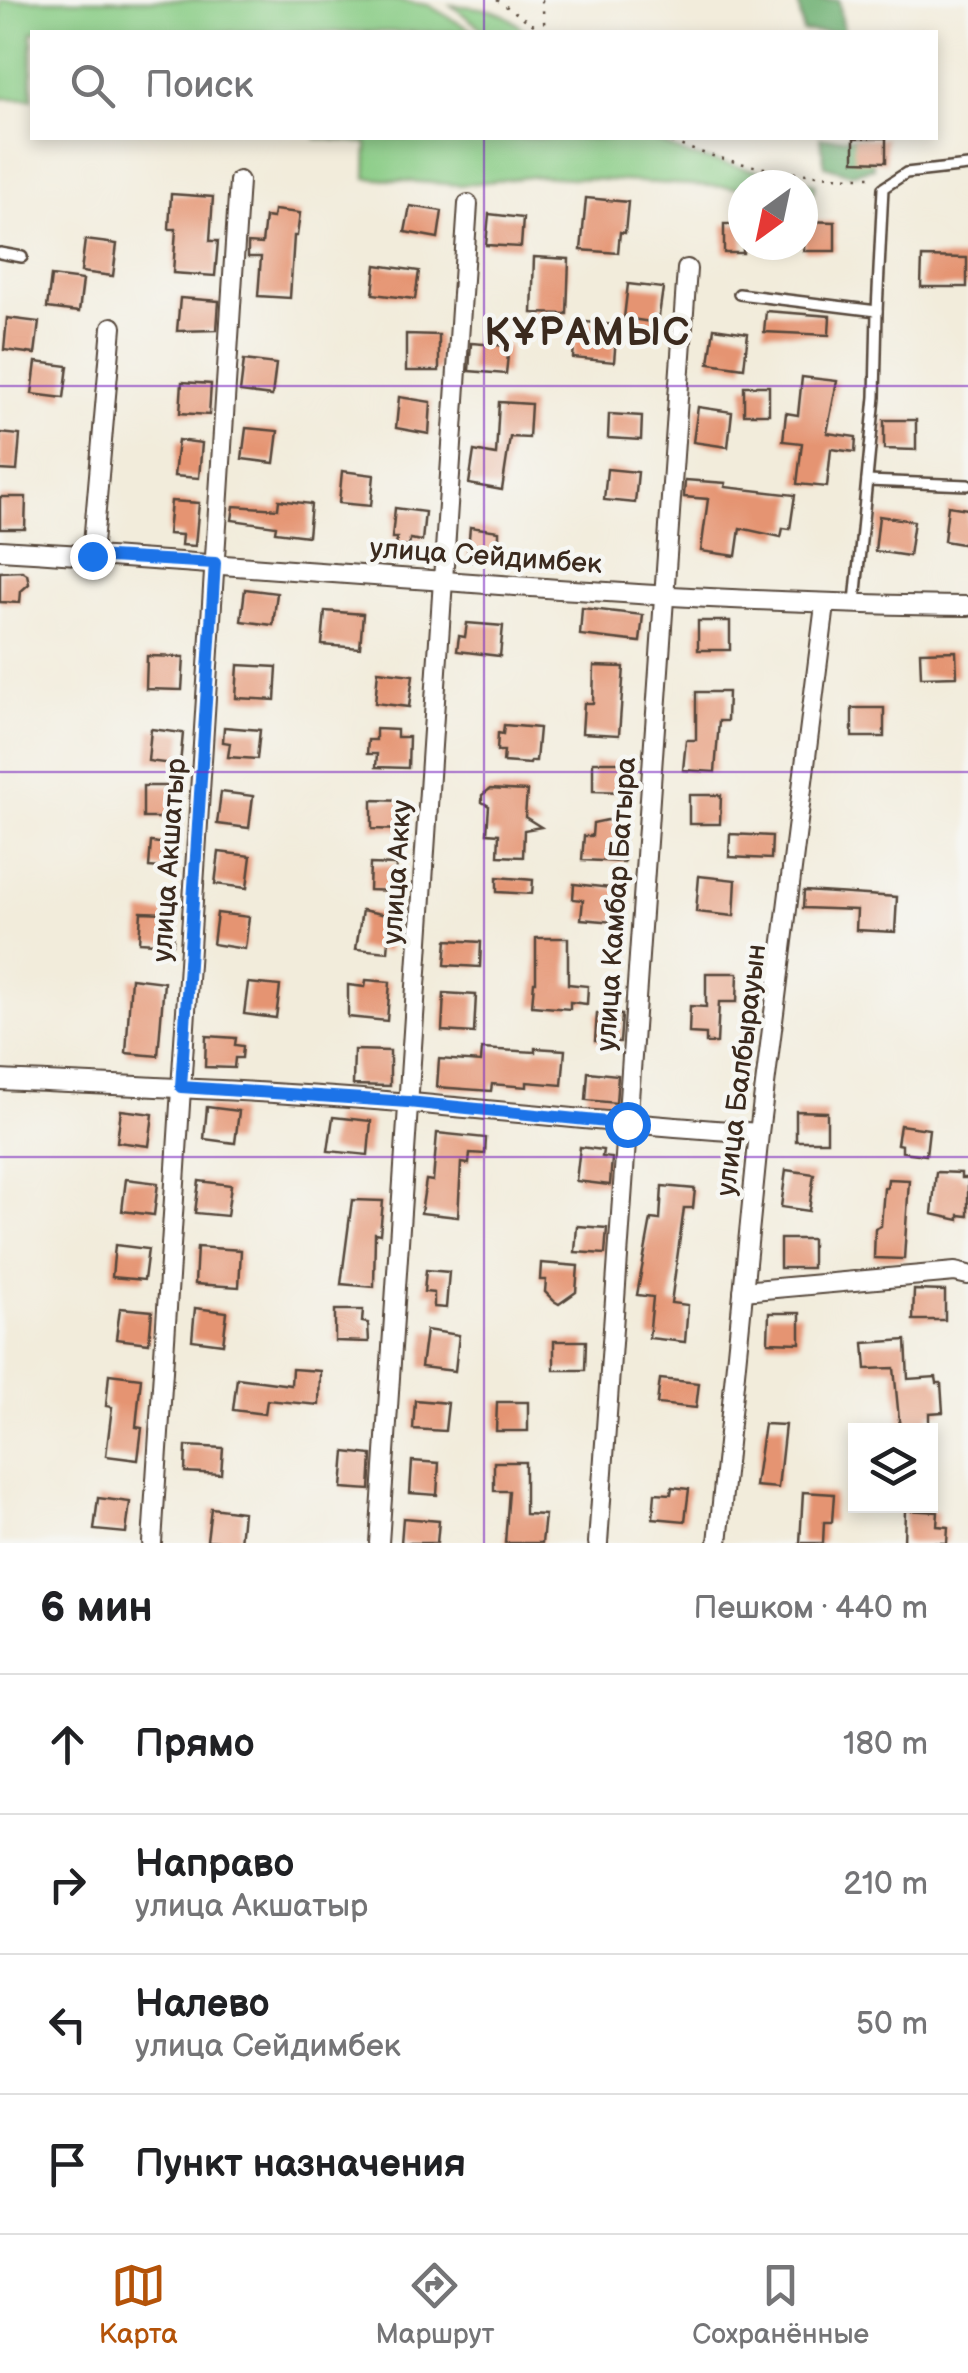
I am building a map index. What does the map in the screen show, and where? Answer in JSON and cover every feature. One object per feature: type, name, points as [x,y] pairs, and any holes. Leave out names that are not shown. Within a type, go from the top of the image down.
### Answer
[{"type":"street","name":"улица Акшатыр","points":[[152,1543],[240,182]]},
{"type":"street","name":"улица Акку","points":[[379,1543],[468,204]]},
{"type":"street","name":"улица Камбар Батыра","points":[[598,1543],[687,268]]},
{"type":"street","points":[[92,556],[112,327]]},
{"type":"street","name":"улица Сейдимбек","points":[[0,550],[664,597],[968,606]]},
{"type":"street","name":"улица Балбырауын","points":[[718,1543],[759,1132],[825,604]]},
{"type":"street","points":[[0,1080],[408,1102],[627,1124],[759,1132]]},
{"type":"street","points":[[743,1291],[955,1272],[968,1275]]},
{"type":"lane","points":[[854,605],[875,397],[883,188],[906,173],[968,166]]},
{"type":"lane","points":[[0,254],[22,257]]},
{"type":"lane","points":[[739,294],[876,310]]},
{"type":"lane","points":[[867,480],[968,485]]},
{"type":"path","points":[[497,0],[541,30]]},
{"type":"path","points":[[542,0],[544,30]]},
{"type":"path","points":[[668,140],[736,162],[825,178],[888,177]]},
{"type":"green space","points":[[0,0],[393,0],[428,5],[471,30],[30,30],[30,99],[0,98]]},
{"type":"green space","points":[[798,0],[839,0],[844,30],[803,30]]},
{"type":"green space","points":[[451,5],[501,13],[523,30],[483,30]]},
{"type":"green space","points":[[335,140],[653,140],[691,156],[753,170],[728,170],[728,187],[538,176],[460,185],[366,178],[367,143]]},
{"type":"green space","points":[[820,140],[866,140],[874,168],[850,174],[825,166]]},
{"type":"building","points":[[854,140],[886,140],[886,162],[854,161]]},
{"type":"building","points":[[171,194],[213,197],[210,241],[218,241],[215,276],[173,273],[176,229],[169,229]]},
{"type":"building","points":[[586,198],[628,202],[625,233],[620,232],[618,253],[581,250]]},
{"type":"building","points":[[410,206],[442,211],[438,238],[405,232]]},
{"type":"building","points":[[274,210],[300,213],[294,236],[290,298],[258,296],[261,257],[248,257],[248,243],[262,244],[265,217],[273,218]]},
{"type":"building","points":[[489,214],[523,218],[521,247],[486,245]]},
{"type":"building","points":[[818,221],[835,222],[835,251],[818,251]]},
{"type":"building","points":[[724,224],[728,224],[728,253],[724,253]]},
{"type":"building","points":[[85,240],[117,244],[113,276],[81,272]]},
{"type":"building","points":[[534,257],[569,259],[567,314],[532,313]]},
{"type":"building","points":[[922,257],[967,258],[967,287],[921,287]]},
{"type":"building","points":[[376,265],[419,271],[415,299],[373,294]]},
{"type":"building","points":[[51,276],[83,280],[79,312],[47,308]]},
{"type":"building","points":[[628,284],[663,288],[658,323],[624,318]]},
{"type":"building","points":[[180,298],[219,301],[217,330],[177,331]]},
{"type":"building","points":[[766,311],[830,316],[829,335],[764,332]]},
{"type":"building","points":[[7,318],[39,322],[35,354],[4,350]]},
{"type":"building","points":[[576,321],[617,325],[614,362],[573,358]]},
{"type":"building","points":[[714,328],[748,333],[744,368],[709,363]]},
{"type":"building","points":[[406,334],[439,335],[439,371],[406,371]]},
{"type":"building","points":[[471,343],[509,346],[506,374],[469,371]]},
{"type":"building","points":[[244,360],[276,364],[272,396],[240,392]]},
{"type":"building","points":[[36,362],[68,366],[64,398],[32,394]]},
{"type":"building","points":[[802,377],[837,381],[827,433],[856,437],[855,452],[831,449],[827,487],[797,484],[802,443],[783,441],[786,413],[798,415]]},
{"type":"building","points":[[182,382],[211,384],[209,415],[180,413]]},
{"type":"building","points":[[744,386],[769,386],[769,414],[744,414]]},
{"type":"building","points":[[399,397],[431,402],[429,434],[396,428]]},
{"type":"building","points":[[499,402],[531,404],[529,438],[510,437],[502,490],[469,484],[474,451],[496,455]]},
{"type":"building","points":[[698,407],[732,412],[728,447],[693,442]]},
{"type":"building","points":[[609,414],[642,416],[641,440],[608,438]]},
{"type":"building","points":[[884,420],[916,420],[916,450],[884,449]]},
{"type":"building","points":[[246,428],[278,431],[274,463],[242,459]]},
{"type":"building","points":[[0,433],[20,435],[17,471],[0,470]]},
{"type":"building","points":[[178,440],[202,443],[199,478],[174,476]]},
{"type":"building","points":[[607,469],[638,472],[635,503],[604,500]]},
{"type":"building","points":[[342,471],[374,475],[371,506],[339,503]]},
{"type":"building","points":[[685,480],[795,495],[790,529],[783,528],[781,537],[740,528],[736,556],[701,551],[708,499],[684,497]]},
{"type":"building","points":[[0,497],[26,497],[25,529],[0,529]]},
{"type":"building","points":[[279,500],[311,504],[308,536],[275,532],[276,526],[232,520],[234,506],[278,509]]},
{"type":"building","points":[[171,501],[199,503],[195,546],[181,545],[182,535],[168,534]]},
{"type":"building","points":[[948,506],[968,509],[968,545],[944,541]]},
{"type":"building","points":[[395,508],[425,512],[422,541],[410,539],[409,547],[396,546],[397,538],[392,538]]},
{"type":"building","points":[[879,516],[914,521],[909,556],[875,551]]},
{"type":"building","points":[[470,527],[499,531],[499,564],[467,561]]},
{"type":"building","points":[[22,571],[29,584],[21,591],[20,603],[0,602],[0,572]]},
{"type":"building","points":[[245,589],[277,593],[273,625],[241,621]]},
{"type":"building","points":[[582,608],[643,615],[640,642],[580,635]]},
{"type":"building","points":[[325,611],[363,614],[360,648],[322,645]]},
{"type":"building","points":[[698,621],[730,621],[730,650],[698,650]]},
{"type":"building","points":[[467,623],[503,626],[500,656],[457,651],[459,636],[465,637]]},
{"type":"building","points":[[956,651],[957,676],[921,677],[920,652]]},
{"type":"building","points":[[147,656],[184,657],[182,690],[146,689]]},
{"type":"building","points":[[238,665],[277,667],[275,700],[236,698]]},
{"type":"building","points":[[594,666],[624,667],[619,735],[582,733],[584,703],[593,703]]},
{"type":"building","points":[[378,671],[413,675],[409,707],[375,703]]},
{"type":"building","points":[[696,692],[728,692],[727,721],[719,721],[715,772],[683,770],[686,740],[696,740]]},
{"type":"building","points":[[852,708],[884,708],[884,737],[852,737]]},
{"type":"building","points":[[504,725],[539,728],[536,761],[503,762],[504,751],[497,751],[498,733],[503,734]]},
{"type":"building","points":[[224,727],[260,730],[257,759],[228,757],[230,743],[223,742]]},
{"type":"building","points":[[151,729],[183,733],[180,765],[148,761]]},
{"type":"building","points":[[376,729],[397,730],[397,737],[409,737],[408,768],[376,767],[377,754],[367,754],[368,740],[376,740]]},
{"type":"building","points":[[593,762],[625,762],[624,792],[593,791]]},
{"type":"building","points":[[143,786],[175,786],[175,818],[143,818]]},
{"type":"building","points":[[490,789],[527,791],[525,817],[541,827],[524,830],[523,857],[498,856],[499,834],[487,833],[489,806],[482,802],[482,795]]},
{"type":"building","points":[[221,792],[253,796],[249,828],[217,824]]},
{"type":"building","points":[[689,795],[721,795],[720,824],[689,824]]},
{"type":"building","points":[[372,800],[404,801],[404,830],[372,829]]},
{"type":"building","points":[[607,820],[620,825],[620,837],[625,837],[624,862],[582,860],[584,836],[592,836],[593,823]]},
{"type":"building","points":[[730,834],[772,836],[771,859],[729,857]]},
{"type":"building","points":[[151,842],[177,845],[174,869],[149,867]]},
{"type":"building","points":[[219,852],[251,856],[247,888],[215,884]]},
{"type":"building","points":[[370,864],[396,865],[395,891],[369,890]]},
{"type":"building","points":[[699,876],[736,880],[734,916],[696,912]]},
{"type":"building","points":[[497,877],[533,880],[532,894],[497,892]]},
{"type":"building","points":[[574,884],[621,889],[619,917],[614,917],[614,922],[581,919],[583,900],[573,899]]},
{"type":"building","points":[[804,891],[897,897],[895,932],[856,930],[857,910],[803,908]]},
{"type":"building","points":[[362,910],[391,916],[388,952],[356,949]]},
{"type":"building","points":[[141,912],[165,913],[164,919],[174,919],[173,944],[139,942]]},
{"type":"building","points":[[217,913],[249,917],[245,949],[213,944]]},
{"type":"building","points":[[536,938],[568,938],[568,984],[588,986],[587,1004],[570,1002],[570,1009],[532,1006]]},
{"type":"building","points":[[447,940],[481,942],[480,967],[445,965]]},
{"type":"building","points":[[706,973],[738,973],[737,1002],[719,1002],[717,1043],[706,1043],[706,1034],[689,1033],[690,1006],[706,1007]]},
{"type":"building","points":[[131,978],[164,982],[158,1056],[126,1053]]},
{"type":"building","points":[[366,980],[390,982],[387,1021],[348,1017],[348,985],[365,987]]},
{"type":"building","points":[[248,983],[280,986],[276,1018],[244,1014]]},
{"type":"building","points":[[444,993],[476,995],[474,1033],[442,1031]]},
{"type":"building","points":[[597,1013],[622,1015],[620,1042],[595,1041]]},
{"type":"building","points":[[206,1036],[236,1038],[235,1045],[243,1046],[242,1058],[235,1058],[234,1068],[205,1067]]},
{"type":"building","points":[[535,1048],[565,1050],[562,1085],[492,1084],[491,1091],[437,1087],[439,1059],[481,1062],[482,1049],[535,1052]]},
{"type":"building","points":[[354,1050],[390,1051],[390,1086],[353,1085]]},
{"type":"building","points":[[588,1072],[618,1075],[616,1103],[586,1100]]},
{"type":"building","points":[[207,1107],[239,1111],[235,1143],[204,1139]]},
{"type":"building","points":[[121,1110],[153,1114],[149,1146],[117,1142]]},
{"type":"building","points":[[796,1111],[827,1112],[827,1141],[796,1141]]},
{"type":"building","points":[[333,1117],[371,1121],[368,1155],[328,1151]]},
{"type":"building","points":[[900,1125],[929,1129],[926,1155],[902,1152],[902,1145],[897,1144]]},
{"type":"building","points":[[437,1133],[486,1138],[485,1154],[470,1153],[469,1164],[461,1163],[458,1217],[421,1213],[426,1180],[433,1181]]},
{"type":"building","points":[[580,1147],[603,1150],[602,1157],[612,1158],[610,1185],[576,1181]]},
{"type":"building","points":[[786,1170],[814,1174],[809,1211],[781,1207]]},
{"type":"building","points":[[936,1172],[961,1173],[961,1178],[968,1178],[968,1216],[959,1215],[959,1220],[932,1214]]},
{"type":"building","points":[[126,1179],[158,1183],[154,1215],[122,1211]]},
{"type":"building","points":[[888,1179],[909,1180],[904,1259],[874,1258],[875,1229],[881,1226]]},
{"type":"building","points":[[199,1181],[231,1185],[227,1216],[195,1213]]},
{"type":"building","points":[[662,1186],[695,1189],[693,1208],[684,1208],[671,1303],[688,1305],[685,1342],[649,1338],[653,1297],[637,1295],[651,1219],[660,1220]]},
{"type":"building","points":[[352,1200],[383,1201],[380,1234],[375,1233],[374,1287],[341,1284]]},
{"type":"building","points":[[577,1226],[607,1228],[605,1254],[575,1252]]},
{"type":"building","points":[[780,1239],[812,1239],[812,1268],[780,1268]]},
{"type":"building","points":[[115,1245],[148,1249],[144,1280],[112,1277]]},
{"type":"building","points":[[197,1247],[241,1250],[239,1287],[195,1284]]},
{"type":"building","points":[[541,1263],[578,1266],[576,1292],[559,1304],[554,1301],[545,1292],[546,1280],[540,1280]]},
{"type":"building","points":[[426,1270],[449,1272],[446,1308],[434,1307],[434,1293],[424,1292]]},
{"type":"building","points":[[914,1290],[945,1291],[945,1320],[913,1320]]},
{"type":"building","points":[[120,1308],[152,1311],[149,1343],[116,1339]]},
{"type":"building","points":[[195,1308],[227,1312],[223,1344],[192,1340]]},
{"type":"building","points":[[335,1310],[363,1310],[362,1322],[368,1323],[369,1342],[335,1341]]},
{"type":"building","points":[[769,1313],[800,1313],[800,1343],[768,1342]]},
{"type":"building","points":[[426,1330],[459,1335],[455,1371],[421,1367]]},
{"type":"building","points":[[906,1340],[908,1379],[936,1377],[937,1383],[941,1383],[943,1412],[929,1413],[929,1423],[899,1423],[894,1368],[866,1369],[864,1343]]},
{"type":"building","points":[[554,1341],[586,1341],[585,1370],[554,1370]]},
{"type":"building","points":[[292,1369],[320,1371],[319,1405],[267,1400],[265,1414],[233,1410],[237,1378],[291,1385]]},
{"type":"building","points":[[109,1374],[141,1378],[136,1427],[142,1428],[138,1460],[106,1456],[112,1407],[106,1406]]},
{"type":"building","points":[[660,1379],[699,1383],[696,1408],[657,1404]]},
{"type":"building","points":[[415,1400],[448,1403],[445,1431],[413,1429]]},
{"type":"building","points":[[497,1402],[528,1402],[528,1431],[496,1431]]},
{"type":"building","points":[[764,1424],[785,1425],[778,1488],[755,1486]]},
{"type":"building","points":[[186,1446],[223,1448],[221,1474],[185,1472]]},
{"type":"building","points":[[345,1452],[372,1455],[370,1490],[342,1488]]},
{"type":"building","points":[[412,1461],[439,1463],[437,1495],[410,1493]]},
{"type":"building","points":[[494,1462],[525,1462],[525,1514],[545,1515],[542,1543],[505,1543],[509,1491],[494,1491]]},
{"type":"building","points":[[672,1487],[689,1489],[685,1521],[653,1518],[655,1493],[671,1494]]},
{"type":"building","points":[[803,1492],[834,1494],[832,1522],[824,1522],[823,1543],[800,1543]]},
{"type":"building","points":[[98,1498],[130,1502],[126,1533],[94,1530]]},
{"type":"building","points":[[211,1508],[243,1512],[240,1543],[207,1540]]},
{"type":"building","points":[[905,1513],[938,1513],[937,1526],[948,1527],[947,1543],[904,1543]]},
{"type":"building","points":[[403,1518],[439,1521],[437,1543],[401,1543]]},
{"type":"district","name":"ҚҰРАМЫС","points":[[588,332]]},
{"type":"route","points":[[92,556],[215,563],[181,1087],[408,1102],[627,1124]]}]
